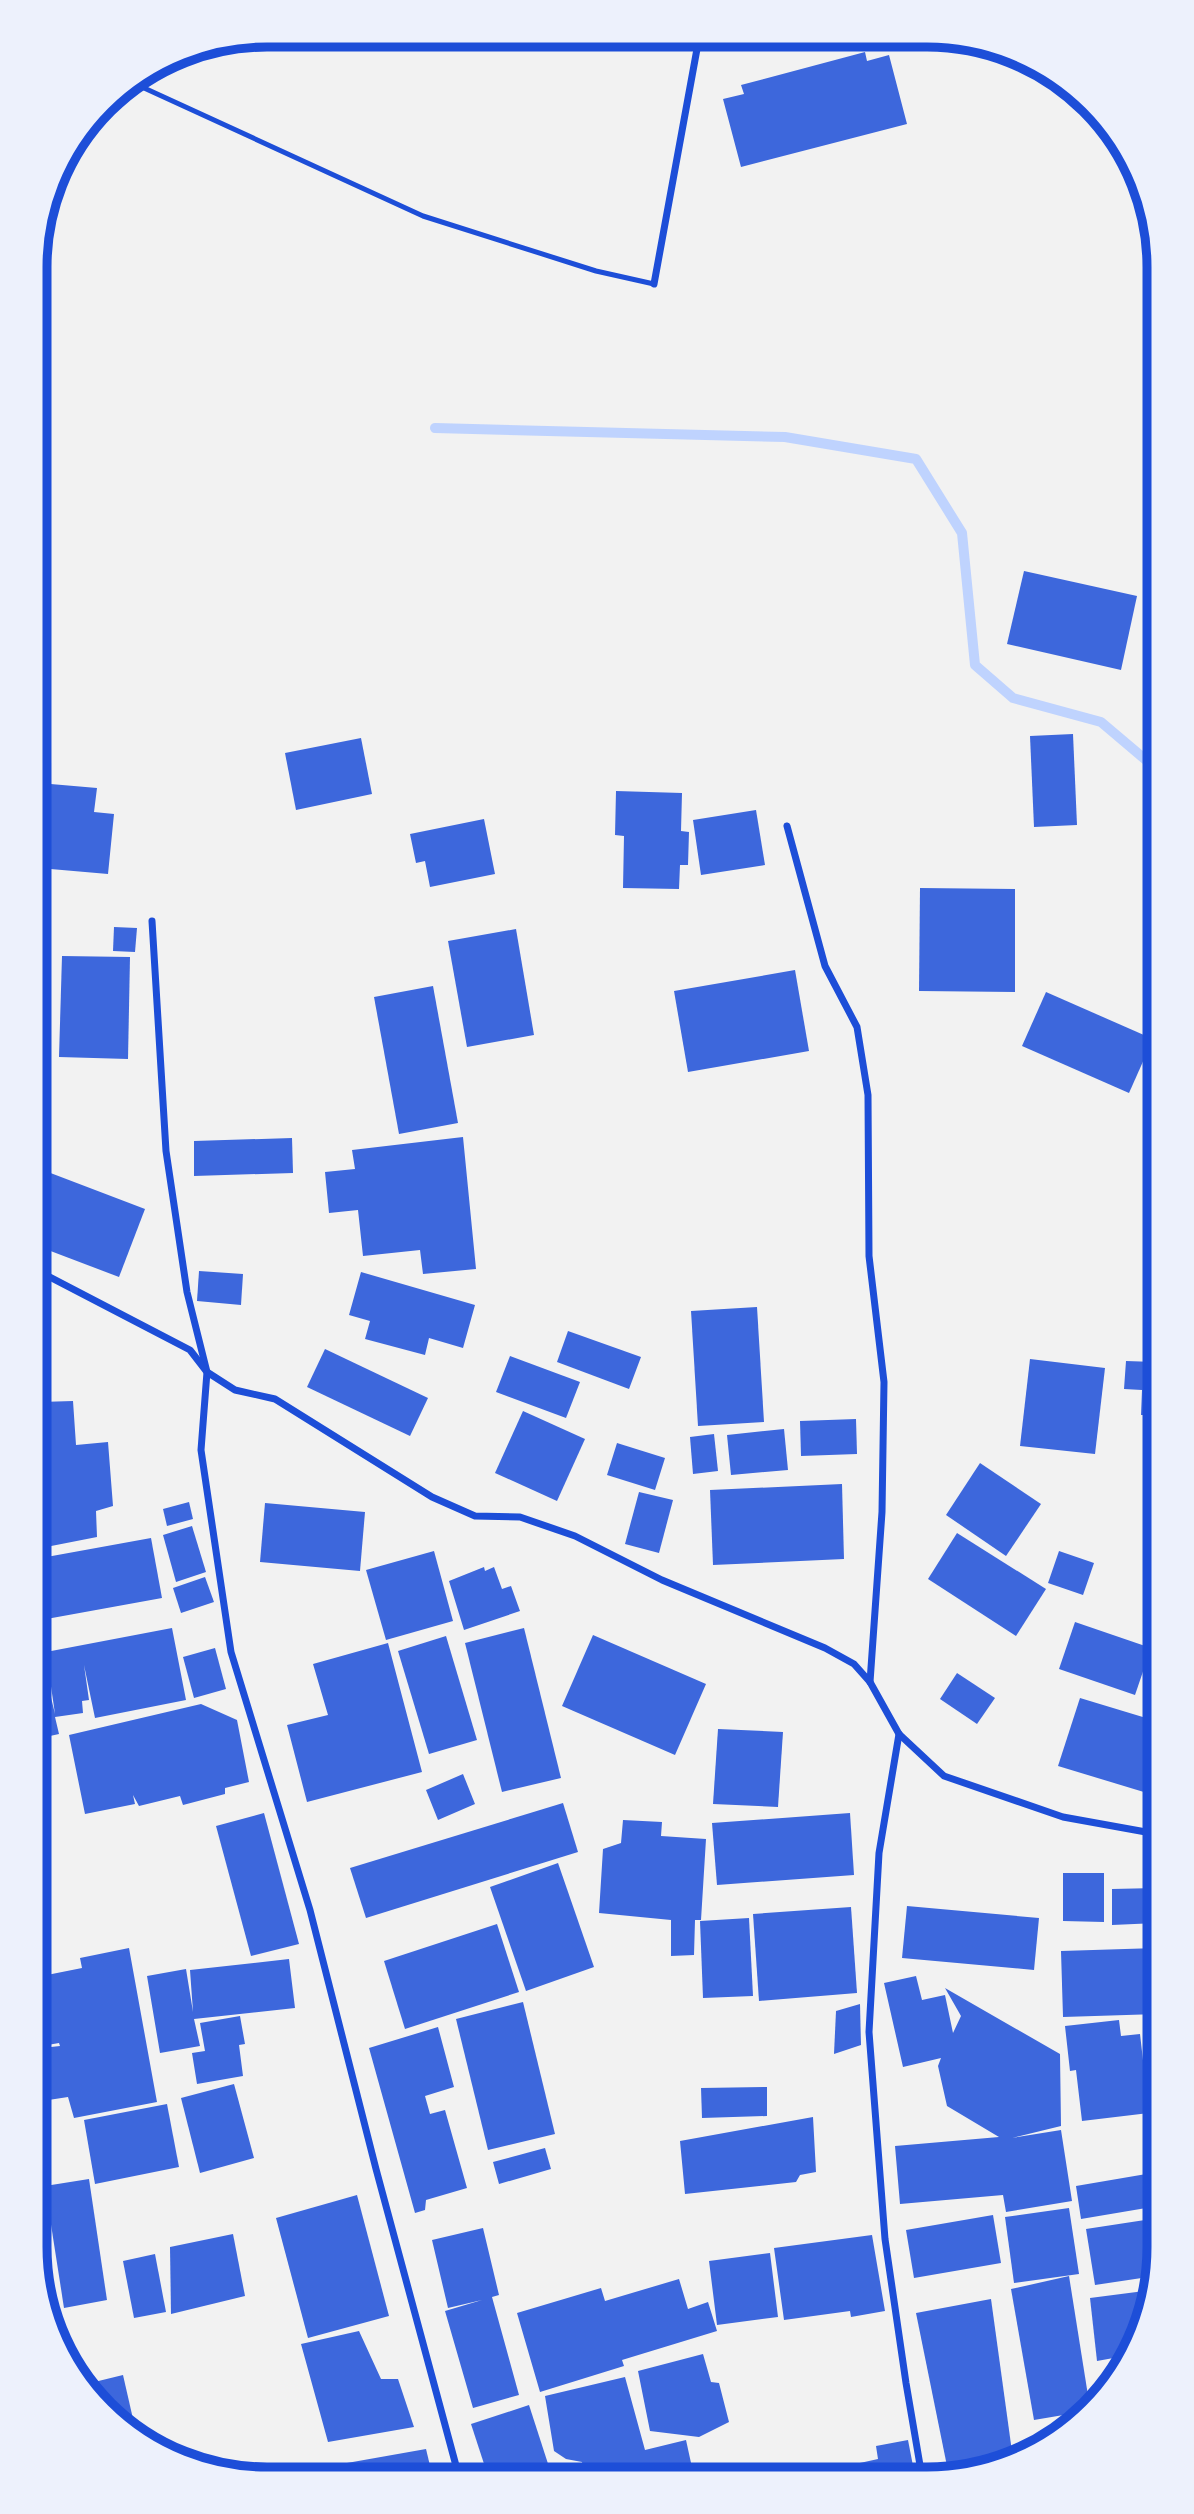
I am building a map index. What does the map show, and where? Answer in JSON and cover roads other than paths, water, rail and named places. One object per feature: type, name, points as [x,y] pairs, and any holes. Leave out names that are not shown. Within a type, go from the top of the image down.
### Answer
[{"type":"street","points":[[654,284],[697,47]]},
{"type":"street","points":[[787,826],[825,966],[857,1027],[869,1095],[869,1256],[884,1382],[882,1512],[870,1682]]},
{"type":"street","points":[[152,921],[166,1151],[187,1293],[207,1372],[201,1450],[231,1652],[310,1910],[456,2467]]},
{"type":"street","points":[[47,1276],[190,1350],[207,1372],[235,1390],[275,1399],[432,1497],[475,1516],[520,1517],[575,1536],[662,1580],[825,1648],[854,1664],[870,1682],[899,1734],[944,1776],[1063,1817],[1146,1832]]},
{"type":"street","points":[[899,1734],[879,1853],[869,2032],[885,2239],[920,2467]]},
{"type":"lane","points":[[141,87],[423,216],[596,271],[654,284]]},
{"type":"waterway","points":[[435,428],[785,437],[916,459],[962,533],[975,665],[1013,698],[1101,722],[1147,761]]}]
